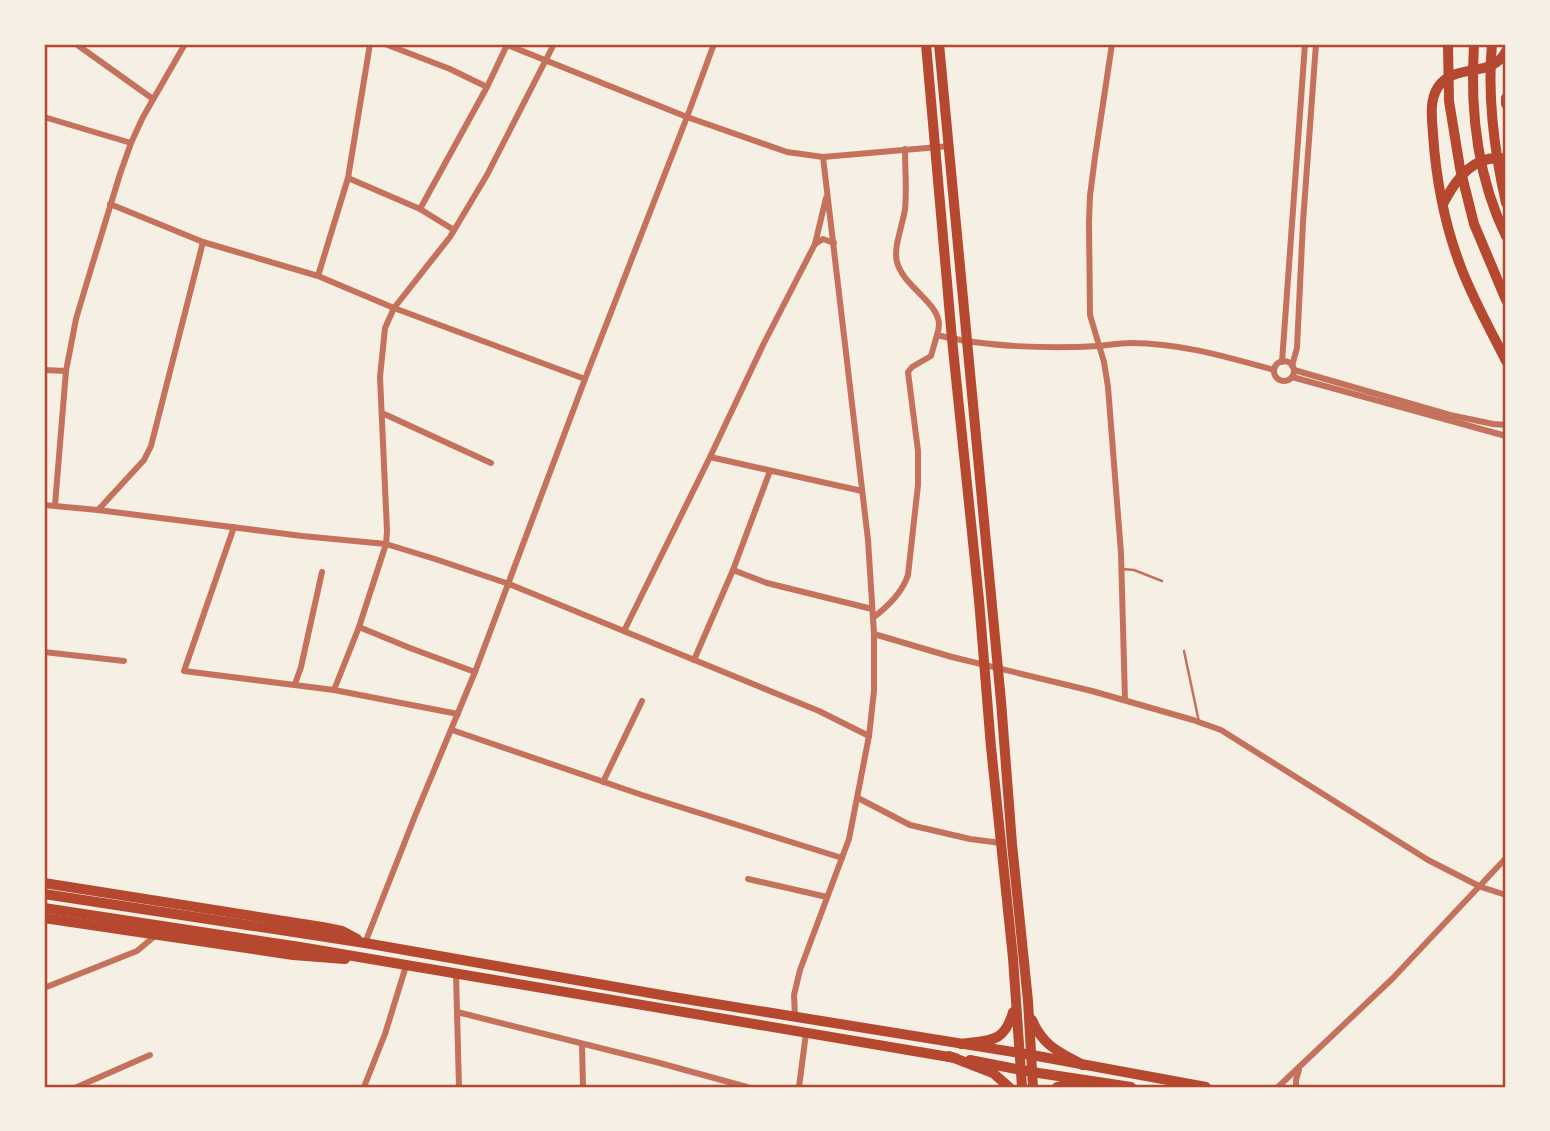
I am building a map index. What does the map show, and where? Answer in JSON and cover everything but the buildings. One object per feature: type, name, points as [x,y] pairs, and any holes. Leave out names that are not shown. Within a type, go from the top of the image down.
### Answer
[{"type":"highway","points":[[926,44],[984,665],[1028,1001],[1033,1087]]},
{"type":"highway","points":[[939,44],[997,667],[1022,1087]]},
{"type":"highway","points":[[1448,44],[1449,101],[1460,168],[1474,224],[1506,300]]},
{"type":"highway","points":[[1474,44],[1476,130],[1487,184],[1497,218],[1506,236]]},
{"type":"highway","points":[[1492,44],[1492,121],[1506,203]]},
{"type":"highway","points":[[1505,57],[1487,67],[1446,78],[1434,95],[1432,112],[1434,152],[1449,232],[1462,270],[1506,361]]},
{"type":"highway","points":[[1506,98],[1506,104]]},
{"type":"highway","points":[[1443,205],[1451,189],[1469,168],[1489,159],[1506,159]]},
{"type":"highway","points":[[1028,1001],[1033,1021],[1045,1042],[1083,1065]]},
{"type":"highway","points":[[961,1044],[990,1040],[1004,1033],[1015,1002]]},
{"type":"highway","points":[[949,1056],[993,1073],[1009,1087]]},
{"type":"highway","points":[[1056,1087],[1084,1080]]},
{"type":"main road","points":[[44,883],[322,927],[348,933],[362,943]]},
{"type":"main road","points":[[44,894],[362,943],[1032,1055],[1206,1087]]},
{"type":"main road","points":[[44,908],[289,945],[1131,1087]]},
{"type":"main road","points":[[44,918],[320,958],[370,959]]},
{"type":"street","points":[[76,44],[153,99]]},
{"type":"street","points":[[55,505],[66,371],[76,319],[131,142],[185,44]]},
{"type":"street","points":[[318,276],[348,178],[370,44]]},
{"type":"street","points":[[385,44],[450,69],[487,87]]},
{"type":"street","points":[[420,209],[487,87],[506,44],[687,117],[787,152],[823,157],[950,146]]},
{"type":"street","points":[[334,690],[359,627],[386,544],[380,377],[385,328],[394,308],[454,230],[487,176],[554,44]]},
{"type":"street","points":[[362,943],[475,672],[714,44]]},
{"type":"street","points":[[1112,44],[1089,205],[1090,307],[1108,387],[1122,569],[1125,700]]},
{"type":"street","points":[[1282,362],[1305,44]]},
{"type":"street","points":[[1316,44],[1297,348],[1293,371],[1286,381],[1275,377],[1275,366],[1286,362],[1293,371],[1506,436]]},
{"type":"street","points":[[44,117],[131,142]]},
{"type":"street","points":[[873,618],[902,588],[908,575],[918,485],[918,451],[908,372],[931,356],[939,324],[937,316],[908,283],[895,258],[905,207],[905,149]]},
{"type":"street","points":[[795,1016],[794,995],[805,954],[849,839],[869,736],[874,691],[874,634],[868,540],[823,157]]},
{"type":"street","points":[[348,178],[420,209],[454,230]]},
{"type":"street","points":[[624,631],[815,243],[828,193]]},
{"type":"street","points":[[110,204],[203,242],[318,276],[394,308],[585,379]]},
{"type":"street","points":[[815,243],[823,240],[834,243]]},
{"type":"street","points":[[98,510],[144,460],[151,446],[203,242]]},
{"type":"street","points":[[937,335],[967,341],[1031,346],[1132,343],[1182,347],[1274,370]]},
{"type":"street","points":[[44,370],[66,371]]},
{"type":"street","points":[[1293,371],[1450,415],[1506,425]]},
{"type":"street","points":[[383,413],[491,463]]},
{"type":"street","points":[[710,457],[862,491]]},
{"type":"street","points":[[694,660],[733,570],[770,471]]},
{"type":"street","points":[[44,505],[386,544],[509,584],[830,716],[869,736]]},
{"type":"street","points":[[234,527],[184,671],[334,690],[458,714]]},
{"type":"street","points":[[733,570],[767,583],[872,609]]},
{"type":"street","points":[[295,684],[322,572]]},
{"type":"street","points":[[359,627],[475,672]]},
{"type":"street","points":[[874,634],[933,652],[1125,700],[1228,733],[1428,860],[1481,887],[1506,895]]},
{"type":"street","points":[[44,652],[124,661]]},
{"type":"street","points":[[603,782],[642,701]]},
{"type":"street","points":[[452,730],[603,782],[842,858]]},
{"type":"street","points":[[858,798],[904,823],[970,839],[1006,844]]},
{"type":"street","points":[[1278,1087],[1365,1007],[1506,858]]},
{"type":"street","points":[[748,879],[827,897]]},
{"type":"street","points":[[44,988],[137,951],[156,935]]},
{"type":"street","points":[[364,1087],[385,1034],[406,966]]},
{"type":"street","points":[[456,974],[459,1087]]},
{"type":"street","points":[[457,1012],[747,1087]]},
{"type":"street","points":[[799,1087],[806,1034]]},
{"type":"street","points":[[582,1044],[583,1087]]},
{"type":"street","points":[[77,1087],[150,1055]]},
{"type":"street","points":[[1297,1087],[1297,1076],[1302,1065]]},
{"type":"lane","points":[[1122,569],[1134,570],[1162,581]]},
{"type":"lane","points":[[1184,651],[1199,722]]}]
